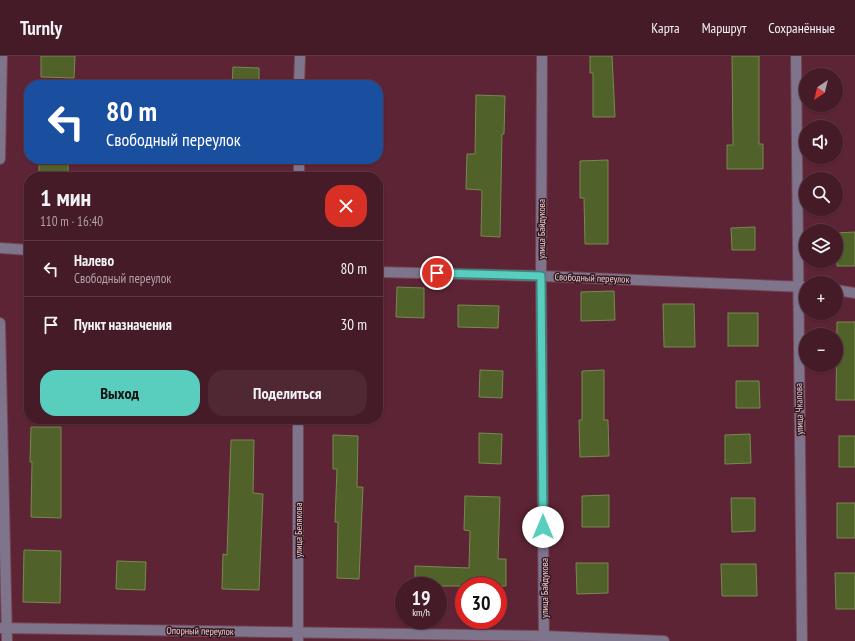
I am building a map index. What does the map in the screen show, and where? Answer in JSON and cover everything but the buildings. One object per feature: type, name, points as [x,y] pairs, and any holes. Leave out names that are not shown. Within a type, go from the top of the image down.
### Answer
[{"type":"street","points":[[0,159],[2,56]]},
{"type":"street","points":[[299,80],[300,56]]},
{"type":"street","name":"улица Байдукова","points":[[542,56],[541,276],[544,639]]},
{"type":"street","name":"улица Чкалова","points":[[796,56],[801,276]]},
{"type":"street","points":[[0,248],[24,250]]},
{"type":"street","name":"Свободный переулок","points":[[383,272],[541,276],[799,286]]},
{"type":"street","points":[[843,291],[855,293]]},
{"type":"street","name":"улица Чкалова","points":[[801,320],[802,641]]},
{"type":"street","points":[[0,323],[3,627],[7,641]]},
{"type":"street","name":"улица Белякова","points":[[298,424],[298,637]]},
{"type":"street","name":"Опорный переулок","points":[[3,627],[298,637],[664,641]]},
{"type":"route","points":[[437,273],[541,276],[543,527]]}]
